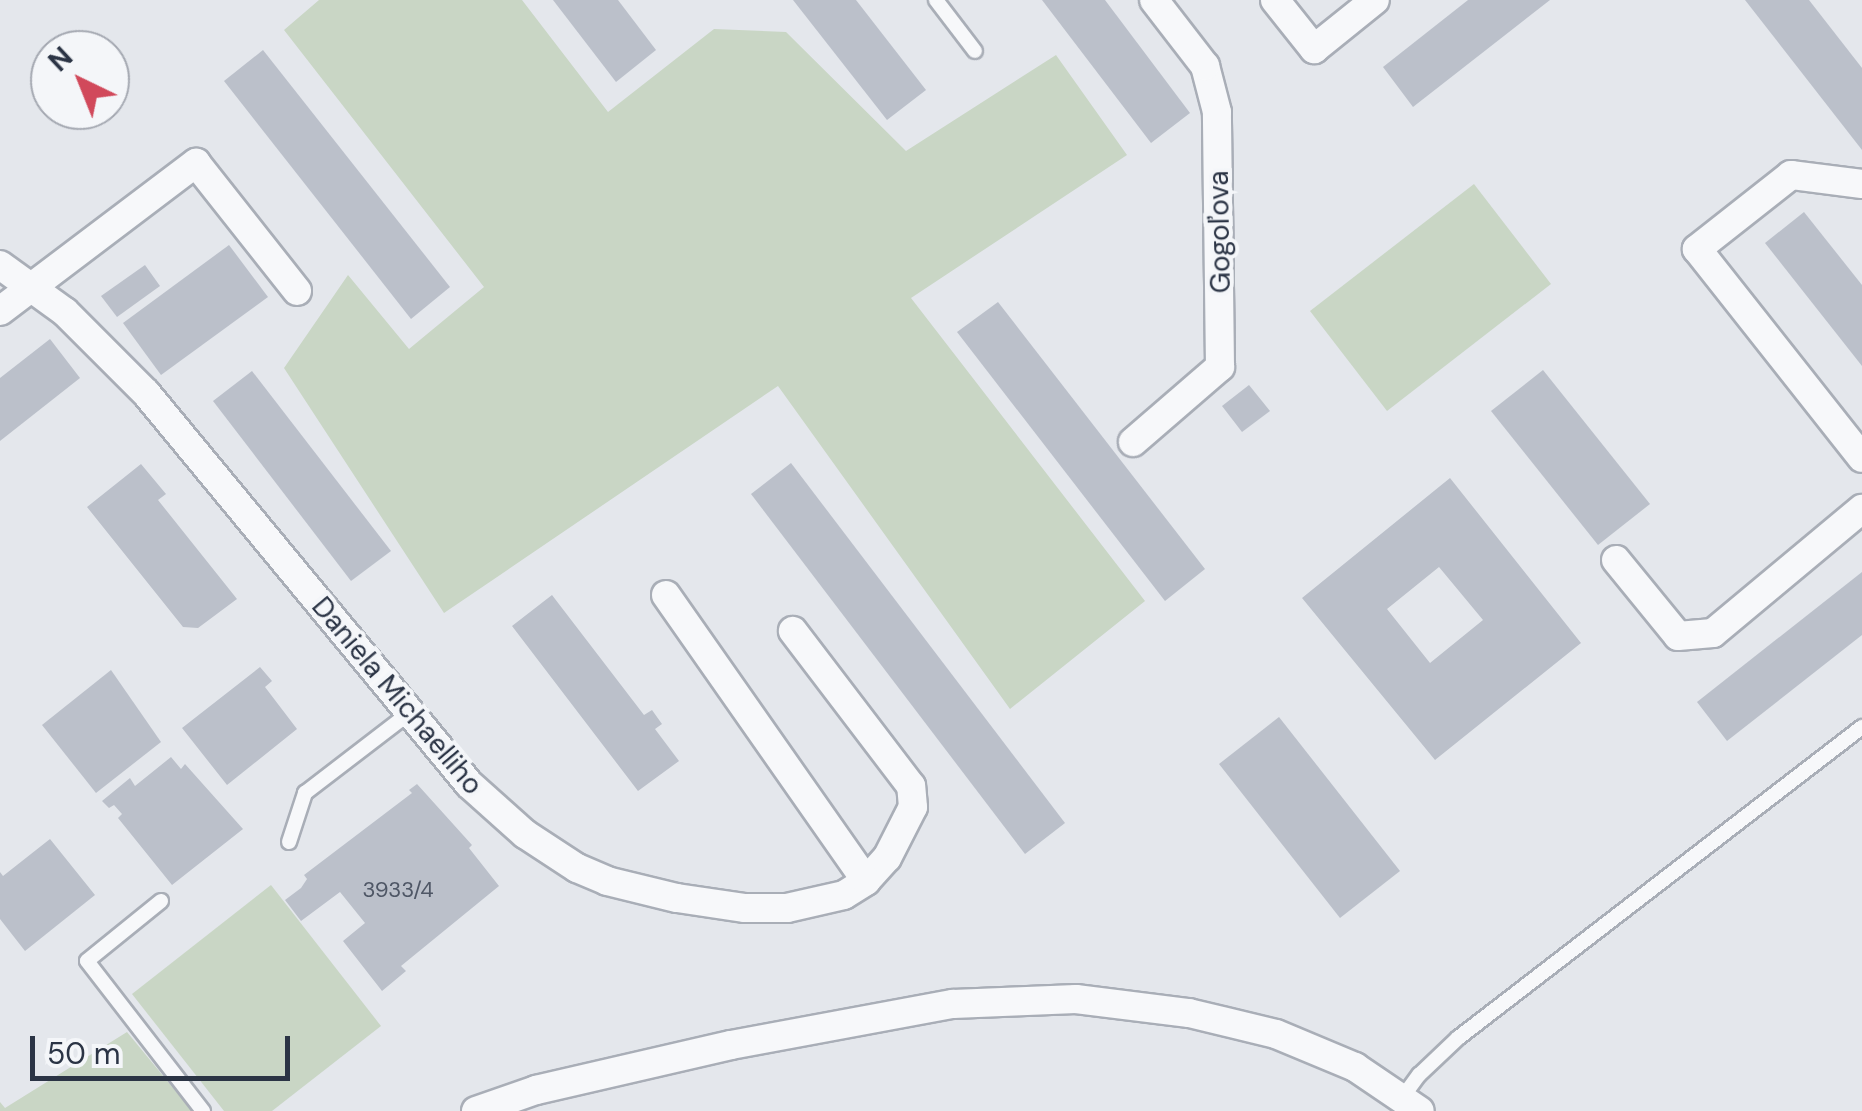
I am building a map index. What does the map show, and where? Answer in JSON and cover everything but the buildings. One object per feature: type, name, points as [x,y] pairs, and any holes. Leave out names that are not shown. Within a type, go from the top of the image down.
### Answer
[{"type":"street","name":"Gogoľova","points":[[1134,442],[1220,368],[1217,112],[1205,66],[1154,0]]},
{"type":"street","points":[[1276,0],[1314,49],[1375,0]]},
{"type":"street","points":[[0,311],[196,163],[297,291]]},
{"type":"street","points":[[1862,184],[1791,175],[1697,249],[1862,458]]},
{"type":"street","name":"Daniela Michaelliho","points":[[0,265],[92,337],[146,393],[469,784],[525,834],[607,881],[677,898],[759,908],[826,902],[866,881],[906,828],[913,807],[911,786],[792,630]]},
{"type":"street","points":[[1616,560],[1678,636],[1713,632],[1862,509]]},
{"type":"street","points":[[666,595],[866,881]]},
{"type":"street","points":[[476,1111],[568,1082],[731,1044],[953,1004],[1076,998],[1189,1014],[1276,1034],[1355,1067],[1411,1105]]},
{"type":"lane","points":[[936,0],[975,50]]},
{"type":"lane","points":[[289,842],[305,793],[408,714]]},
{"type":"lane","points":[[1411,1105],[1419,1075],[1458,1038],[1862,727]]},
{"type":"lane","points":[[161,901],[87,961],[203,1111]]},
{"type":"green space","points":[[319,0],[522,0],[608,112],[714,29],[786,32],[906,151],[1056,55],[1127,155],[911,298],[1145,601],[1010,709],[778,386],[444,613],[284,368],[348,275],[409,349],[484,287],[284,30]]},
{"type":"green space","points":[[1474,184],[1551,284],[1387,411],[1310,311]]},
{"type":"green space","points":[[271,885],[381,1026],[272,1111],[224,1111],[132,994]]},
{"type":"green space","points":[[127,1032],[192,1111],[0,1111],[0,1102],[5,1108]]}]
